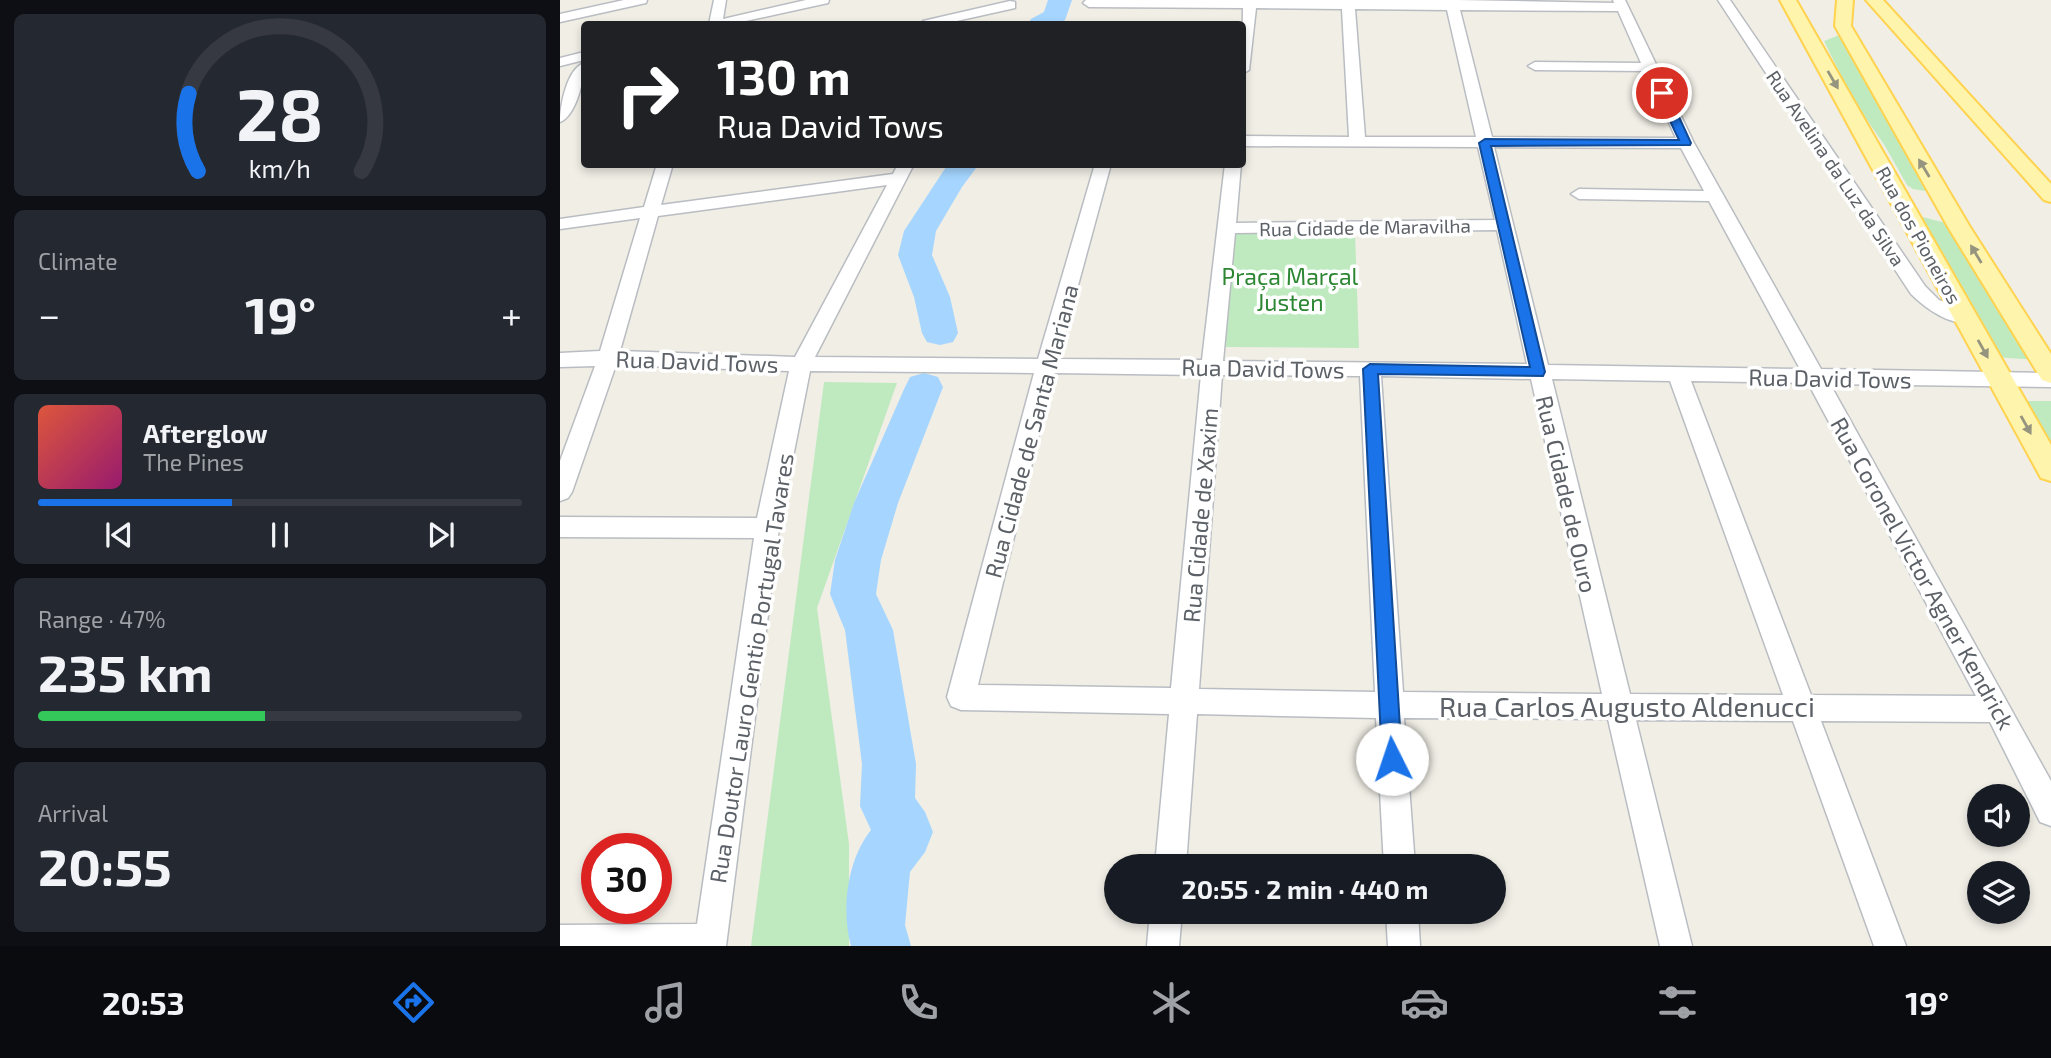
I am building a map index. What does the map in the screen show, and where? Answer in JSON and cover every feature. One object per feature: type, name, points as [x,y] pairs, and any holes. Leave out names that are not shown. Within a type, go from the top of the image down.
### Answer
[{"type":"main road","name":"Rua dos Pioneiros","points":[[1788,0],[2051,470]]},
{"type":"main road","points":[[1847,0],[1856,20],[1895,22]]},
{"type":"main road","points":[[1847,0],[1895,22]]},
{"type":"main road","points":[[1874,0],[2051,196]]},
{"type":"main road","name":"Rua dos Pioneiros","points":[[1856,20],[1943,200],[2051,374]]},
{"type":"main road","points":[[1889,183],[1914,195],[1943,200]]},
{"type":"main road","points":[[1905,210],[1934,215],[1959,227]]},
{"type":"street","points":[[560,18],[641,0]]},
{"type":"street","points":[[716,21],[720,0]]},
{"type":"street","points":[[729,21],[823,0]]},
{"type":"street","name":"Rua Avelina da Luz da Silva","points":[[1724,0],[1918,290],[1932,304],[1965,317]]},
{"type":"street","points":[[939,21],[1011,2]]},
{"type":"street","points":[[999,21],[1011,2]]},
{"type":"street","points":[[1246,36],[1250,2]]},
{"type":"street","points":[[1089,3],[1147,6],[1250,2],[1622,4]]},
{"type":"street","points":[[1348,3],[1357,142]]},
{"type":"street","name":"Rua Cidade de Ouro","points":[[1452,3],[1676,946]]},
{"type":"street","name":"Rua Coronel Victor Agner Kendrick","points":[[1622,4],[1686,143],[1998,709],[2051,811]]},
{"type":"street","points":[[560,62],[581,57]]},
{"type":"street","points":[[1535,66],[1651,67]]},
{"type":"street","points":[[560,117],[581,73]]},
{"type":"street","points":[[1246,141],[1686,143]]},
{"type":"street","points":[[560,492],[608,358],[664,168]]},
{"type":"street","name":"Rua Cidade de Santa Mariana","points":[[961,697],[1046,366],[1102,168]]},
{"type":"street","name":"Rua Cidade de Xaxim","points":[[1171,854],[1212,367],[1233,168]]},
{"type":"street","points":[[560,223],[902,171]]},
{"type":"street","name":"Rua Doutor Lauro Gentio Portugal Tavares","points":[[710,943],[767,528],[802,364],[902,171]]},
{"type":"street","points":[[1578,194],[1715,196]]},
{"type":"street","name":"Rua Cidade de Maravilha","points":[[1226,228],[1504,225]]},
{"type":"street","name":"Rua David Tows","points":[[560,360],[608,358],[802,364],[1370,369],[2051,380]]},
{"type":"street","points":[[1370,369],[1398,854]]},
{"type":"street","points":[[1679,376],[1890,946]]},
{"type":"street","points":[[560,527],[767,528]]},
{"type":"street","name":"Rua Carlos Augusto Aldenucci","points":[[961,697],[1184,703],[1998,709]]},
{"type":"street","points":[[1163,946],[1165,924]]},
{"type":"street","points":[[1403,924],[1404,946]]},
{"type":"street","points":[[560,941],[710,943]]},
{"type":"green space","points":[[1842,34],[1938,193],[1913,189],[1907,185],[1885,146],[1852,98],[1824,41]]},
{"type":"green space","points":[[1918,216],[1946,223],[2036,360],[1994,357]]},
{"type":"green space","name":"Praça Marçal Justen","points":[[1231,230],[1355,232],[1359,348],[1222,347]]},
{"type":"green space","points":[[824,382],[897,383],[817,608],[849,844],[849,946],[751,946]]},
{"type":"green space","points":[[2024,401],[2051,401],[2051,445]]},
{"type":"waterway","points":[[1045,21],[1056,15],[1056,5],[1060,0]]},
{"type":"waterway","points":[[940,333],[932,297],[915,255],[920,231],[961,168]]},
{"type":"waterway","points":[[881,946],[875,925],[882,862],[905,832],[887,806],[889,764],[869,630],[853,594],[858,560],[876,503],[924,387]]},
{"type":"route","points":[[1392,759],[1370,369],[1538,372],[1485,143],[1686,143],[1662,93]]}]
